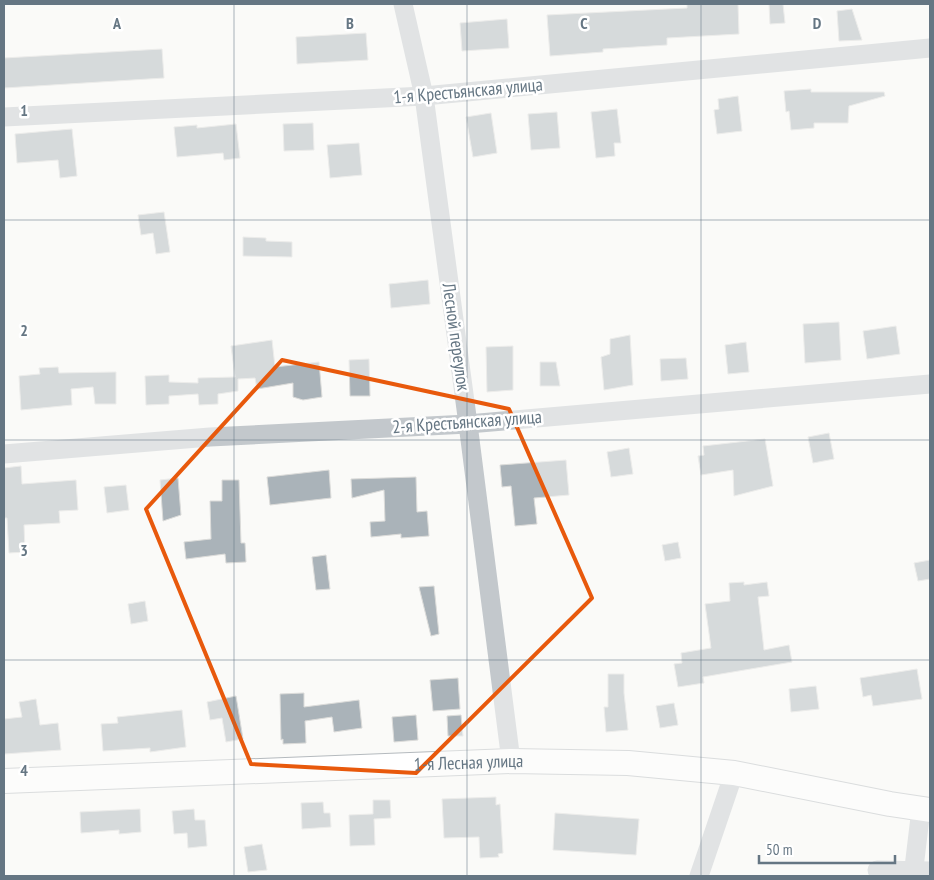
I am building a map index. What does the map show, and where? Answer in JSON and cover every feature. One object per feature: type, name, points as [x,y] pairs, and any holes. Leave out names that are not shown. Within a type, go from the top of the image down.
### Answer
[{"type":"main road","name":"1-я Лесная улица","points":[[4,781],[510,761],[628,763],[734,773],[890,804],[926,809]]},
{"type":"street","name":"Лесной переулок","points":[[403,4],[424,96],[468,424],[510,761]]},
{"type":"street","name":"1-я Крестьянская улица","points":[[4,118],[424,96],[930,48]]},
{"type":"street","name":"2-я Крестьянская улица","points":[[4,454],[210,437],[468,424],[930,384]]},
{"type":"street","points":[[699,876],[734,773]]},
{"type":"street","points":[[877,870],[919,873],[926,809]]},
{"type":"highlighted area","points":[[282,360],[509,409],[592,598],[416,773],[251,764],[146,509]]},
{"type":"building","points":[[687,4],[738,4],[739,34],[667,38],[667,45],[603,49],[603,52],[550,56],[547,15],[687,8]]},
{"type":"building","points":[[769,4],[783,4],[785,23],[770,24]]},
{"type":"building","points":[[852,9],[862,40],[839,41],[837,11]]},
{"type":"building","points":[[507,19],[509,48],[462,51],[460,23]]},
{"type":"building","points":[[366,33],[368,60],[297,64],[296,37]]},
{"type":"building","points":[[162,49],[164,78],[4,88],[4,58]]},
{"type":"building","points":[[811,89],[811,92],[884,92],[885,96],[849,106],[848,123],[814,123],[814,128],[791,130],[789,111],[786,112],[784,91]]},
{"type":"building","points":[[738,96],[742,131],[717,134],[714,110],[719,109],[718,99]]},
{"type":"building","points":[[617,109],[621,143],[614,143],[615,156],[596,158],[591,112]]},
{"type":"building","points":[[557,112],[560,148],[531,150],[528,114]]},
{"type":"building","points":[[491,113],[497,153],[473,157],[466,117]]},
{"type":"building","points":[[313,123],[314,150],[284,151],[283,124]]},
{"type":"building","points":[[236,124],[240,158],[224,160],[223,153],[177,157],[174,127],[197,125],[197,128]]},
{"type":"building","points":[[72,129],[77,176],[60,178],[58,160],[17,163],[15,134]]},
{"type":"building","points":[[359,143],[362,175],[330,178],[327,145]]},
{"type":"building","points":[[164,212],[170,252],[156,254],[153,233],[141,235],[138,215]]},
{"type":"building","points":[[243,237],[266,238],[266,241],[292,242],[292,257],[243,256]]},
{"type":"building","points":[[428,280],[430,304],[391,308],[389,284]]},
{"type":"building","points":[[839,322],[841,360],[805,363],[803,324]]},
{"type":"building","points":[[896,326],[900,354],[867,359],[863,331]]},
{"type":"building","points":[[630,335],[633,385],[604,390],[601,357],[610,354],[610,339]]},
{"type":"building","points":[[272,340],[275,367],[319,362],[322,397],[303,400],[293,397],[293,383],[257,389],[255,378],[238,379],[238,391],[218,394],[218,404],[199,405],[198,394],[169,396],[169,404],[146,405],[145,376],[169,375],[169,382],[198,383],[198,378],[235,377],[231,346]]},
{"type":"building","points":[[746,342],[749,372],[728,374],[725,345]]},
{"type":"building","points":[[513,346],[513,390],[487,392],[486,347]]},
{"type":"building","points":[[686,358],[688,379],[661,381],[660,359]]},
{"type":"building","points":[[369,359],[370,396],[350,396],[349,360]]},
{"type":"building","points":[[540,362],[556,362],[560,386],[540,386]]},
{"type":"building","points":[[58,367],[59,373],[116,372],[116,404],[95,404],[93,387],[71,389],[72,405],[21,410],[19,376],[40,374],[39,368]]},
{"type":"building","points":[[829,433],[834,459],[813,463],[808,437]]},
{"type":"building","points":[[765,439],[773,486],[734,496],[733,470],[701,475],[698,456],[704,455],[703,446]]},
{"type":"building","points":[[629,448],[633,474],[611,477],[607,452]]},
{"type":"building","points":[[566,460],[569,495],[534,498],[537,524],[515,526],[511,486],[502,487],[500,465]]},
{"type":"building","points":[[21,466],[22,484],[76,480],[78,510],[59,511],[60,523],[24,525],[25,552],[9,553],[7,518],[4,518],[4,468]]},
{"type":"building","points":[[329,470],[331,498],[270,505],[267,477]]},
{"type":"building","points":[[416,477],[417,512],[427,511],[429,536],[401,538],[401,534],[371,537],[370,522],[385,521],[384,490],[352,498],[351,479]]},
{"type":"building","points":[[178,478],[181,515],[163,521],[160,480]]},
{"type":"building","points":[[222,480],[239,480],[241,543],[245,543],[246,562],[226,563],[225,554],[186,559],[184,542],[211,539],[210,501],[222,501]]},
{"type":"building","points":[[126,485],[129,510],[107,513],[104,487]]},
{"type":"building","points":[[678,542],[681,558],[665,561],[662,545]]},
{"type":"building","points":[[326,555],[330,589],[316,590],[312,557]]},
{"type":"building","points":[[930,560],[930,579],[918,581],[914,563]]},
{"type":"building","points":[[744,582],[744,585],[767,582],[769,596],[758,597],[764,650],[789,645],[792,662],[703,677],[704,683],[678,687],[674,664],[682,663],[681,653],[711,648],[705,604],[730,601],[729,583]]},
{"type":"building","points":[[434,586],[439,634],[431,636],[419,587]]},
{"type":"building","points":[[145,601],[148,621],[131,624],[128,604]]},
{"type":"building","points":[[917,669],[922,699],[873,706],[871,695],[863,697],[860,678]]},
{"type":"building","points":[[608,674],[624,674],[628,730],[606,732],[604,707],[608,707]]},
{"type":"building","points":[[458,678],[460,709],[433,711],[430,680]]},
{"type":"building","points":[[816,686],[819,709],[791,712],[789,689]]},
{"type":"building","points":[[304,693],[304,707],[359,700],[362,728],[334,732],[332,717],[305,721],[306,743],[283,744],[283,739],[281,740],[280,694]]},
{"type":"building","points":[[236,696],[243,739],[226,742],[222,718],[210,720],[207,702]]},
{"type":"building","points":[[36,699],[40,725],[58,723],[61,750],[4,754],[4,719],[22,717],[19,702]]},
{"type":"building","points":[[674,703],[678,725],[660,728],[656,706]]},
{"type":"building","points":[[182,710],[186,747],[150,752],[150,748],[103,751],[101,724],[118,723],[117,717]]},
{"type":"building","points":[[416,715],[418,740],[394,742],[392,717]]},
{"type":"building","points":[[461,715],[463,736],[448,736],[447,716]]},
{"type":"building","points":[[496,797],[496,805],[500,804],[503,853],[498,854],[499,857],[480,858],[479,837],[444,838],[442,799]]},
{"type":"building","points":[[373,800],[390,800],[391,818],[374,819],[375,845],[350,846],[349,815],[373,814]]},
{"type":"building","points":[[323,802],[324,813],[330,813],[331,827],[302,829],[301,803]]},
{"type":"building","points":[[140,809],[141,832],[119,834],[119,830],[81,833],[80,812]]},
{"type":"building","points":[[194,809],[195,820],[205,820],[207,846],[188,848],[187,833],[174,834],[172,811]]},
{"type":"building","points":[[555,813],[639,819],[636,855],[553,850]]},
{"type":"building","points":[[262,844],[267,870],[248,872],[244,847]]}]
